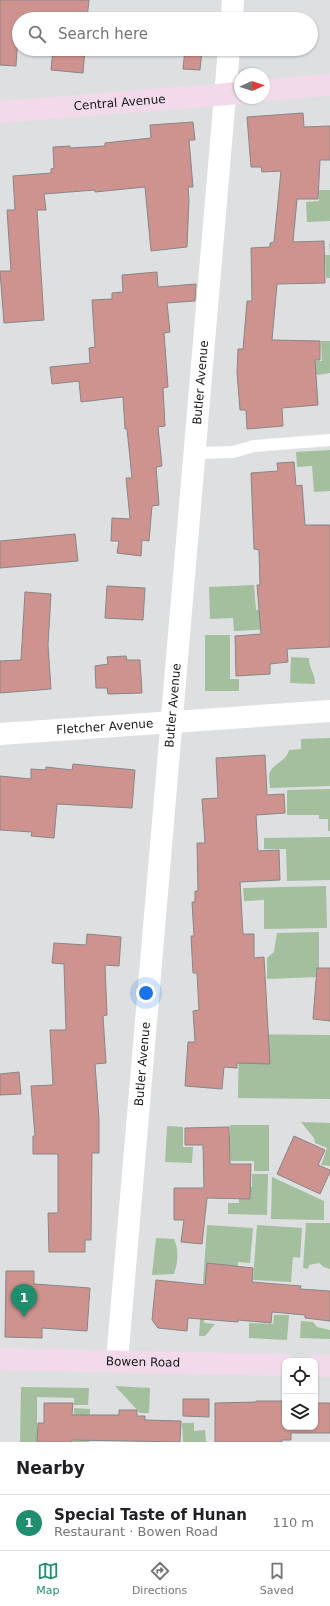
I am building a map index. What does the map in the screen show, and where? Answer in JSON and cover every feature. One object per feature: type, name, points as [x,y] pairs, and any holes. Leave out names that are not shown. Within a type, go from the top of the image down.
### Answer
[{"type":"street","points":[[232,12],[233,0]]},
{"type":"street","name":"Butler Avenue","points":[[117,1361],[195,453],[233,93],[230,56]]},
{"type":"street","points":[[270,90],[330,85]]},
{"type":"street","name":"Central Avenue","points":[[0,112],[233,93]]},
{"type":"street","name":"Fletcher Avenue","points":[[0,734],[330,711]]},
{"type":"street","name":"Bowen Road","points":[[0,1359],[282,1365]]},
{"type":"street","points":[[318,1366],[330,1366]]},
{"type":"lane","points":[[195,453],[233,452],[254,446],[330,440]]},
{"type":"green space","points":[[319,190],[330,190],[330,221],[307,222],[306,202],[319,201]]},
{"type":"green space","points":[[325,255],[330,255],[330,278],[326,278]]},
{"type":"green space","points":[[321,341],[330,341],[330,373],[318,375],[310,370],[316,361],[322,361]]},
{"type":"green space","points":[[330,450],[330,491],[314,492],[312,466],[297,467],[296,452]]},
{"type":"green space","points":[[254,585],[256,610],[320,607],[321,627],[234,631],[233,618],[210,619],[209,587]]},
{"type":"green space","points":[[205,635],[230,635],[230,679],[239,679],[239,691],[205,691]]},
{"type":"green space","points":[[291,657],[309,658],[315,684],[290,683]]},
{"type":"green space","points":[[330,738],[330,786],[270,788],[270,772],[283,760],[288,754],[289,750],[301,749],[301,739]]},
{"type":"green space","points":[[330,789],[330,831],[328,831],[328,819],[319,819],[319,815],[287,815],[287,790]]},
{"type":"green space","points":[[330,837],[330,880],[287,881],[286,849],[264,849],[264,838]]},
{"type":"green space","points":[[326,886],[327,928],[264,929],[264,900],[244,901],[243,888]]},
{"type":"green space","points":[[319,932],[319,977],[267,979],[267,958],[274,952],[277,933]]},
{"type":"green space","points":[[239,1034],[330,1035],[330,1099],[238,1098]]},
{"type":"green space","points":[[301,1122],[330,1123],[330,1166],[321,1165],[327,1148],[315,1143],[314,1138]]},
{"type":"green space","points":[[230,1125],[269,1125],[269,1171],[254,1171],[254,1161],[230,1161]]},
{"type":"green space","points":[[167,1126],[183,1127],[183,1147],[193,1147],[192,1163],[165,1162]]},
{"type":"green space","points":[[252,1174],[268,1174],[267,1215],[228,1214],[228,1203],[239,1203],[239,1187],[252,1187]]},
{"type":"green space","points":[[272,1177],[324,1201],[324,1220],[271,1219]]},
{"type":"green space","points":[[306,1223],[330,1223],[330,1269],[319,1263],[309,1265],[308,1269],[303,1268]]},
{"type":"green space","points":[[207,1225],[253,1228],[250,1263],[238,1262],[236,1286],[203,1284]]},
{"type":"green space","points":[[257,1225],[302,1228],[300,1258],[293,1257],[291,1282],[253,1280]]},
{"type":"green space","points":[[156,1238],[174,1239],[177,1247],[177,1256],[174,1274],[152,1275]]},
{"type":"green space","points":[[202,1288],[206,1288],[204,1323],[215,1324],[205,1336],[199,1336]]},
{"type":"green space","points":[[274,1315],[289,1315],[287,1340],[249,1338],[249,1323],[273,1324]]},
{"type":"green space","points":[[301,1321],[313,1322],[317,1327],[330,1330],[330,1339],[300,1338]]},
{"type":"green space","points":[[115,1386],[150,1388],[149,1413],[140,1413]]},
{"type":"green space","points":[[21,1387],[89,1388],[88,1405],[74,1405],[74,1398],[37,1397],[37,1442],[20,1442]]},
{"type":"green space","points":[[74,1408],[90,1409],[89,1442],[73,1442]]},
{"type":"green space","points":[[182,1423],[194,1423],[194,1431],[205,1430],[206,1442],[183,1442]]},
{"type":"building","points":[[0,0],[89,0],[88,12],[12,12],[12,56],[17,56],[16,66],[0,65]]},
{"type":"building","points":[[52,56],[84,56],[83,73],[51,70]]},
{"type":"building","points":[[184,56],[201,56],[200,70],[183,69]]},
{"type":"building","points":[[303,113],[304,127],[330,126],[330,160],[320,160],[318,199],[297,199],[293,242],[324,241],[325,283],[277,284],[272,340],[320,341],[320,360],[315,360],[318,405],[282,408],[283,426],[247,429],[246,410],[240,410],[237,372],[238,349],[243,349],[247,301],[252,301],[251,248],[270,247],[270,243],[274,242],[281,171],[262,172],[261,167],[251,167],[247,117]]},
{"type":"building","points":[[193,122],[195,140],[189,140],[193,187],[188,187],[189,200],[187,247],[151,251],[145,187],[95,192],[95,190],[44,194],[46,210],[37,210],[44,320],[4,323],[0,271],[11,271],[7,210],[15,210],[13,176],[51,173],[51,169],[54,168],[53,147],[70,146],[70,148],[105,146],[105,143],[151,138],[150,125]]},
{"type":"building","points":[[157,272],[158,287],[196,284],[195,301],[167,303],[170,332],[164,333],[168,387],[163,388],[165,426],[158,427],[162,466],[156,467],[159,505],[152,506],[149,541],[142,540],[141,556],[117,553],[119,541],[111,541],[112,518],[130,519],[126,478],[132,478],[127,429],[125,429],[123,397],[81,402],[79,381],[52,384],[50,367],[90,363],[89,348],[95,347],[92,300],[112,299],[112,293],[123,292],[122,275]]},
{"type":"building","points":[[294,462],[296,486],[302,485],[305,525],[330,525],[330,647],[287,649],[288,662],[270,664],[270,674],[236,676],[235,636],[261,634],[257,585],[260,585],[259,550],[254,549],[251,473],[278,471],[277,463]]},
{"type":"building","points":[[75,534],[78,561],[0,568],[0,541]]},
{"type":"building","points":[[107,586],[145,588],[143,620],[105,618]]},
{"type":"building","points":[[25,592],[51,594],[48,645],[51,689],[0,693],[0,661],[21,660]]},
{"type":"building","points":[[126,656],[127,660],[140,660],[142,693],[108,694],[107,688],[96,688],[95,666],[108,664],[107,657]]},
{"type":"building","points":[[265,755],[267,795],[284,794],[285,813],[256,815],[258,851],[279,850],[280,880],[240,882],[243,934],[254,934],[254,958],[264,957],[270,1064],[237,1063],[237,1068],[224,1067],[222,1089],[185,1086],[188,1042],[195,1042],[193,1011],[199,1010],[197,973],[193,973],[191,936],[194,936],[192,902],[195,902],[195,891],[198,891],[197,843],[205,843],[202,799],[218,798],[216,758]]},
{"type":"building","points":[[73,764],[135,770],[132,808],[57,804],[54,838],[31,836],[32,832],[0,830],[0,776],[31,779],[31,769],[46,770],[46,767],[72,770]]},
{"type":"building","points":[[87,934],[121,937],[119,966],[105,965],[107,1015],[103,1016],[106,1063],[95,1064],[99,1119],[99,1153],[92,1153],[91,1240],[85,1240],[85,1252],[49,1252],[48,1213],[58,1213],[58,1154],[33,1154],[33,1136],[35,1136],[31,1086],[53,1085],[50,1030],[66,1030],[64,964],[52,963],[54,943],[86,945]]},
{"type":"building","points":[[317,968],[330,968],[330,1021],[313,1019]]},
{"type":"building","points":[[19,1072],[21,1094],[0,1095],[0,1074]]},
{"type":"building","points":[[229,1127],[230,1164],[251,1164],[250,1199],[207,1198],[202,1244],[181,1242],[184,1220],[174,1220],[174,1188],[204,1188],[203,1145],[185,1145],[185,1128]]},
{"type":"building","points":[[294,1136],[325,1150],[318,1165],[330,1170],[330,1172],[320,1194],[277,1174]]},
{"type":"building","points":[[207,1263],[253,1268],[252,1282],[301,1286],[300,1289],[330,1291],[330,1321],[305,1318],[305,1315],[272,1312],[271,1323],[188,1318],[187,1331],[158,1328],[152,1320],[156,1280],[205,1285]]},
{"type":"building","points":[[6,1271],[34,1271],[34,1284],[90,1288],[87,1331],[42,1328],[42,1338],[5,1337]]},
{"type":"building","points":[[183,1399],[209,1399],[209,1417],[183,1416]]},
{"type":"building","points":[[282,1401],[282,1430],[318,1430],[318,1403],[330,1403],[330,1433],[291,1433],[291,1440],[282,1440],[282,1442],[215,1442],[215,1403]]},
{"type":"building","points":[[44,1403],[73,1403],[72,1415],[119,1415],[119,1410],[137,1410],[137,1416],[145,1416],[145,1420],[181,1421],[180,1442],[72,1440],[72,1442],[37,1442],[38,1423],[44,1423]]},
{"type":"place","name":"Special Taste of Hunan","points":[[24,1317]]}]
